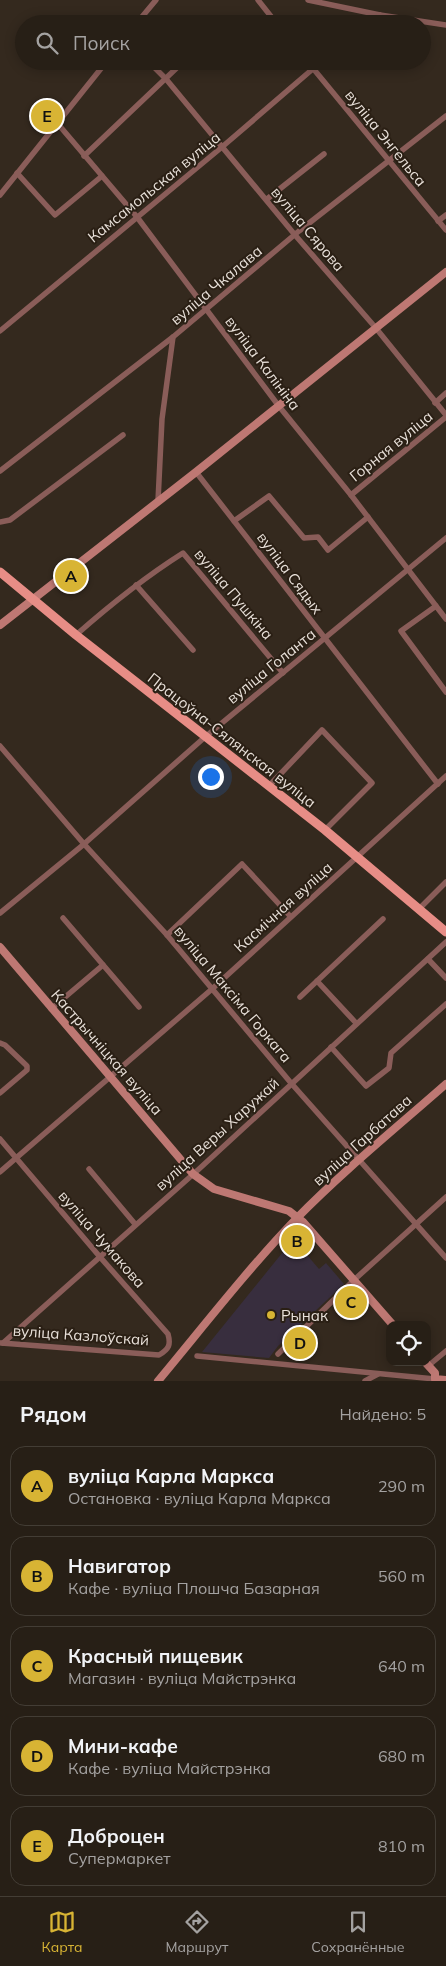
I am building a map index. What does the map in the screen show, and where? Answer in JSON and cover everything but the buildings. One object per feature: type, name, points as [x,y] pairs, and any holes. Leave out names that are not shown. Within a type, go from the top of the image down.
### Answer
[{"type":"main road","name":"Працоўна-Сялянская вуліца","points":[[0,572],[76,635],[325,830],[446,932]]},
{"type":"street","points":[[144,15],[156,0]]},
{"type":"street","points":[[258,0],[270,15]]},
{"type":"street","points":[[308,0],[329,2],[380,15]]},
{"type":"street","points":[[431,23],[446,25]]},
{"type":"street","points":[[0,194],[100,70]]},
{"type":"street","name":"вуліца Сярова","points":[[157,70],[267,199],[295,235],[376,328],[446,416]]},
{"type":"street","points":[[84,156],[175,70]]},
{"type":"street","name":"Камсамольская вуліца","points":[[0,331],[312,70]]},
{"type":"street","name":"вуліца Энгельса","points":[[314,70],[446,230]]},
{"type":"street","name":"вуліца Чкалава","points":[[0,471],[173,337],[295,235],[446,116]]},
{"type":"street","name":"вуліца Калініна","points":[[58,124],[137,217],[278,406],[351,494],[446,619]]},
{"type":"street","points":[[267,199],[324,154]]},
{"type":"street","points":[[17,173],[55,215],[102,176]]},
{"type":"street","points":[[438,221],[446,215]]},
{"type":"street","points":[[0,625],[196,472],[446,272]]},
{"type":"street","points":[[158,501],[162,418],[173,337]]},
{"type":"street","name":"Горная вуліца","points":[[435,403],[446,393]]},
{"type":"street","name":"Горная вуліца","points":[[351,494],[446,416]]},
{"type":"street","points":[[0,522],[10,520],[123,435]]},
{"type":"street","name":"вуліца Сядых","points":[[196,472],[438,784]]},
{"type":"street","points":[[234,521],[269,496],[304,538],[318,537],[328,550],[368,517]]},
{"type":"street","name":"вуліца Голанта","points":[[0,913],[84,844],[205,737],[446,538]]},
{"type":"street","name":"вуліца Пушкіна","points":[[76,635],[155,570],[183,553],[283,673]]},
{"type":"street","points":[[136,585],[193,650]]},
{"type":"street","points":[[436,606],[401,631],[446,692]]},
{"type":"street","points":[[269,786],[322,730],[372,783],[325,830]]},
{"type":"street","name":"вуліца Максіма Горкага","points":[[0,746],[84,844],[167,935],[292,1083],[446,1258]]},
{"type":"street","name":"Касмічная вуліца","points":[[0,1172],[212,989],[446,776]]},
{"type":"street","points":[[167,935],[242,864],[290,916]]},
{"type":"street","points":[[419,909],[446,882]]},
{"type":"street","points":[[63,918],[140,1007]]},
{"type":"street","points":[[300,997],[383,919]]},
{"type":"street","name":"вуліца Веры Харужай","points":[[1,1343],[193,1174],[446,942]]},
{"type":"street","name":"Кастрычніцкая вуліца","points":[[0,947],[193,1174],[214,1190],[289,1211],[298,1218]]},
{"type":"street","points":[[428,958],[446,978]]},
{"type":"street","points":[[51,1009],[103,965]]},
{"type":"street","points":[[317,981],[356,1023]]},
{"type":"street","points":[[331,1047],[366,1086],[390,1068],[391,1053],[446,1004]]},
{"type":"street","points":[[0,1043],[5,1045],[26,1066],[27,1070],[0,1093]]},
{"type":"street","name":"вуліца Гарбатава","points":[[158,1381],[248,1273],[298,1218],[446,1084]]},
{"type":"street","name":"вуліца Чумакова","points":[[0,1139],[168,1334],[170,1344],[168,1350],[159,1355]]},
{"type":"street","points":[[89,1169],[135,1224]]},
{"type":"street","points":[[278,1354],[354,1280],[446,1197]]},
{"type":"street","points":[[298,1218],[390,1321]]},
{"type":"street","name":"вуліца Казлоўскай","points":[[1,1343],[159,1355]]},
{"type":"street","points":[[431,1361],[446,1351]]},
{"type":"street","points":[[197,1356],[446,1380]]},
{"type":"street","points":[[429,1366],[435,1373],[435,1379]]},
{"type":"street","points":[[365,1381],[378,1374]]},
{"type":"shaded area","name":"Рынак","points":[[291,1242],[304,1257],[307,1255],[319,1269],[326,1263],[344,1284],[278,1346],[269,1358],[202,1352]]},
{"type":"place","name":"Доброцен","points":[[47,116]]},
{"type":"place","name":"вуліца Карла Маркса","points":[[71,576]]},
{"type":"place","name":"Навигатор","points":[[297,1241]]},
{"type":"place","name":"Красный пищевик","points":[[351,1302]]},
{"type":"place","name":"Рынак","points":[[271,1315]]},
{"type":"place","name":"Мини-кафе","points":[[300,1343]]}]
